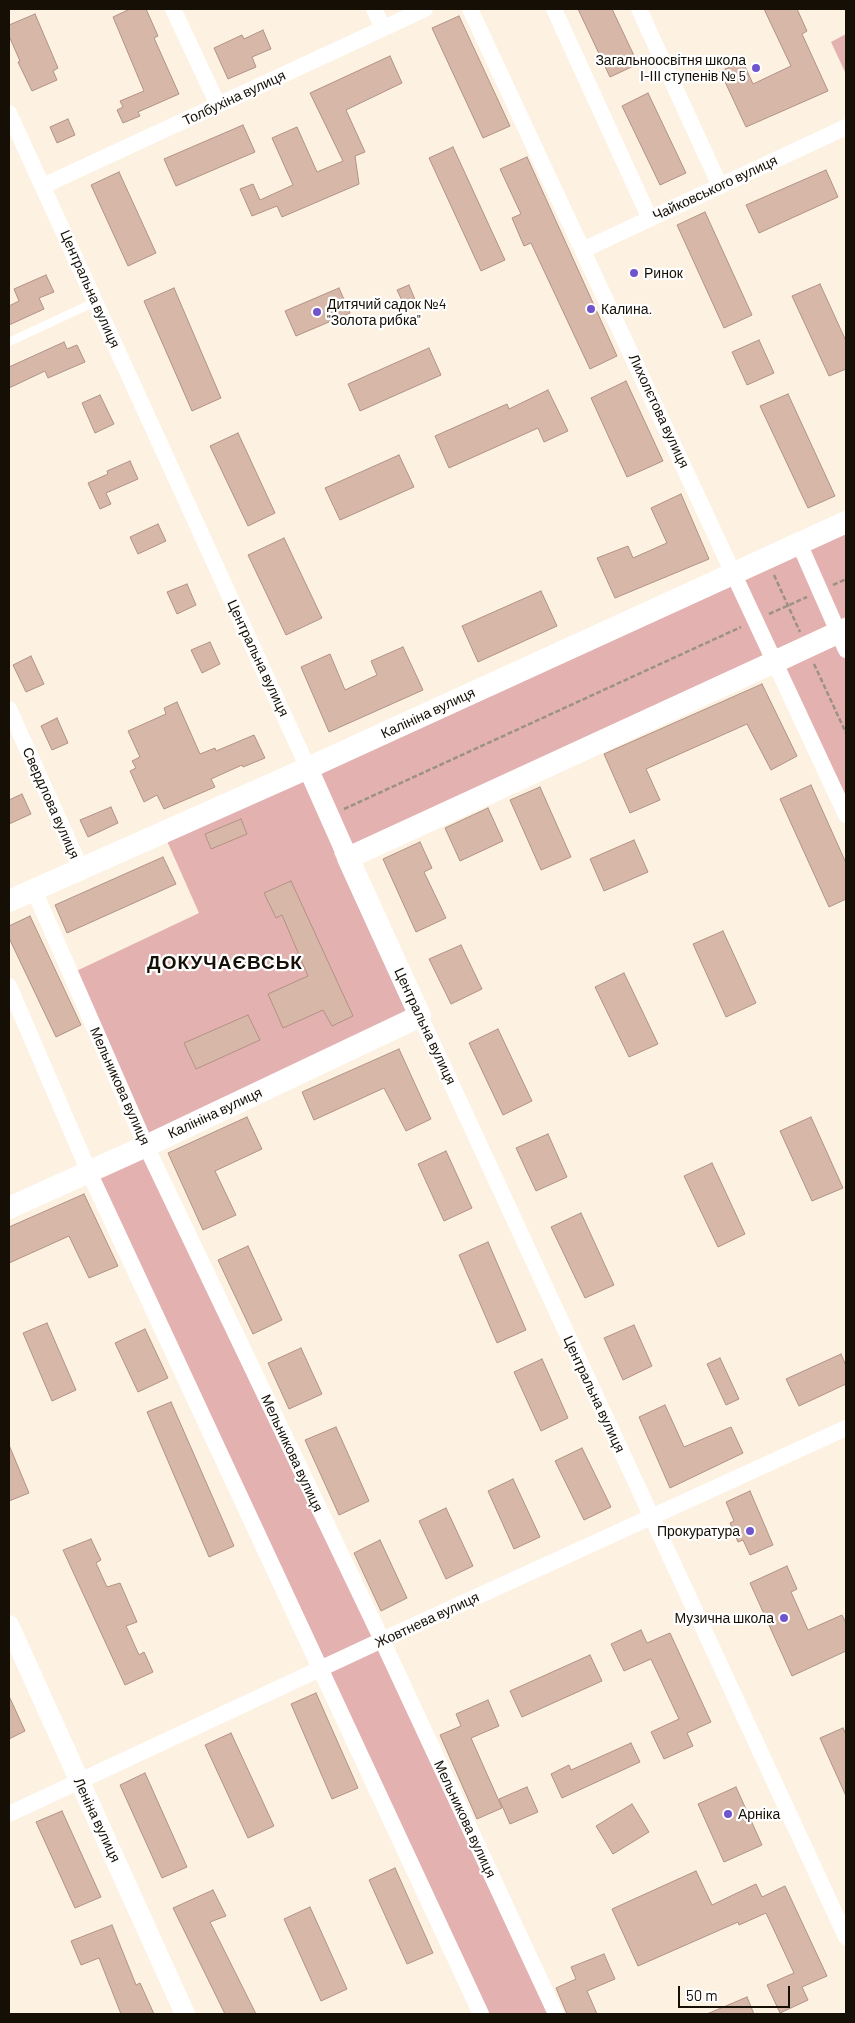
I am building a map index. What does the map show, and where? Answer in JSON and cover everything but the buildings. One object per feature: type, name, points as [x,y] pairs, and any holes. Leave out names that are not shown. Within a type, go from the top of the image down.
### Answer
[{"type":"main road","name":"Калініна вулиця","points":[[9,901],[308,768],[846,522]]},
{"type":"main road","points":[[348,858],[775,662],[844,637]]},
{"type":"main road","name":"Центральна вулиця","points":[[348,858],[420,1016]]},
{"type":"main road","name":"Калініна вулиця","points":[[9,1208],[146,1146],[420,1016]]},
{"type":"street","points":[[173,9],[218,105]]},
{"type":"street","points":[[374,9],[383,28]]},
{"type":"street","name":"Толбухіна вулиця","points":[[43,186],[425,9]]},
{"type":"street","name":"Лихолєтова вулиця","points":[[470,9],[735,573],[846,815]]},
{"type":"street","points":[[554,9],[650,218]]},
{"type":"street","points":[[639,9],[720,186]]},
{"type":"street","name":"Центральна вулиця","points":[[9,113],[348,858]]},
{"type":"street","name":"Чайковського вулиця","points":[[583,250],[846,127]]},
{"type":"street","points":[[799,543],[820,591],[844,637]]},
{"type":"street","name":"Свердлова вулиця","points":[[9,709],[81,869]]},
{"type":"street","name":"Мельникова вулиця","points":[[34,890],[146,1146],[382,1640],[556,2014]]},
{"type":"street","points":[[9,986],[89,1172],[481,2014]]},
{"type":"street","name":"Центральна вулиця","points":[[420,1016],[846,1938]]},
{"type":"street","name":"Жовтнева вулиця","points":[[9,1814],[382,1640],[846,1428]]},
{"type":"street","name":"Леніна вулиця","points":[[9,1625],[186,2014]]},
{"type":"lane","points":[[9,342],[95,302]]},
{"type":"path","points":[[330,816],[846,579]]},
{"type":"shaded area","points":[[846,34],[846,74],[831,42]]},
{"type":"shaded area","points":[[846,534],[846,617],[334,853],[407,1013],[142,1137],[70,974],[199,913],[167,841],[302,782]]},
{"type":"shaded area","points":[[843,642],[846,650],[846,815],[780,672]]},
{"type":"shaded area","points":[[150,1154],[556,2014],[481,2014],[93,1181]]},
{"type":"place","name":"Загальноосвітня школа І-ІІІ ступенів № 5","points":[[756,68]]},
{"type":"place","name":"Ринок","points":[[634,273]]},
{"type":"place","name":"Калина.","points":[[591,309]]},
{"type":"place","name":"Дитячий садок №4 \"Золота рибка\"","points":[[317,312]]},
{"type":"place","name":"Прокуратура","points":[[750,1531]]},
{"type":"place","name":"Музична школа","points":[[784,1618]]},
{"type":"place","name":"Арніка","points":[[728,1814]]},
{"type":"district","name":"ДОКУЧАЄВСЬК","points":[[225,963]]}]
